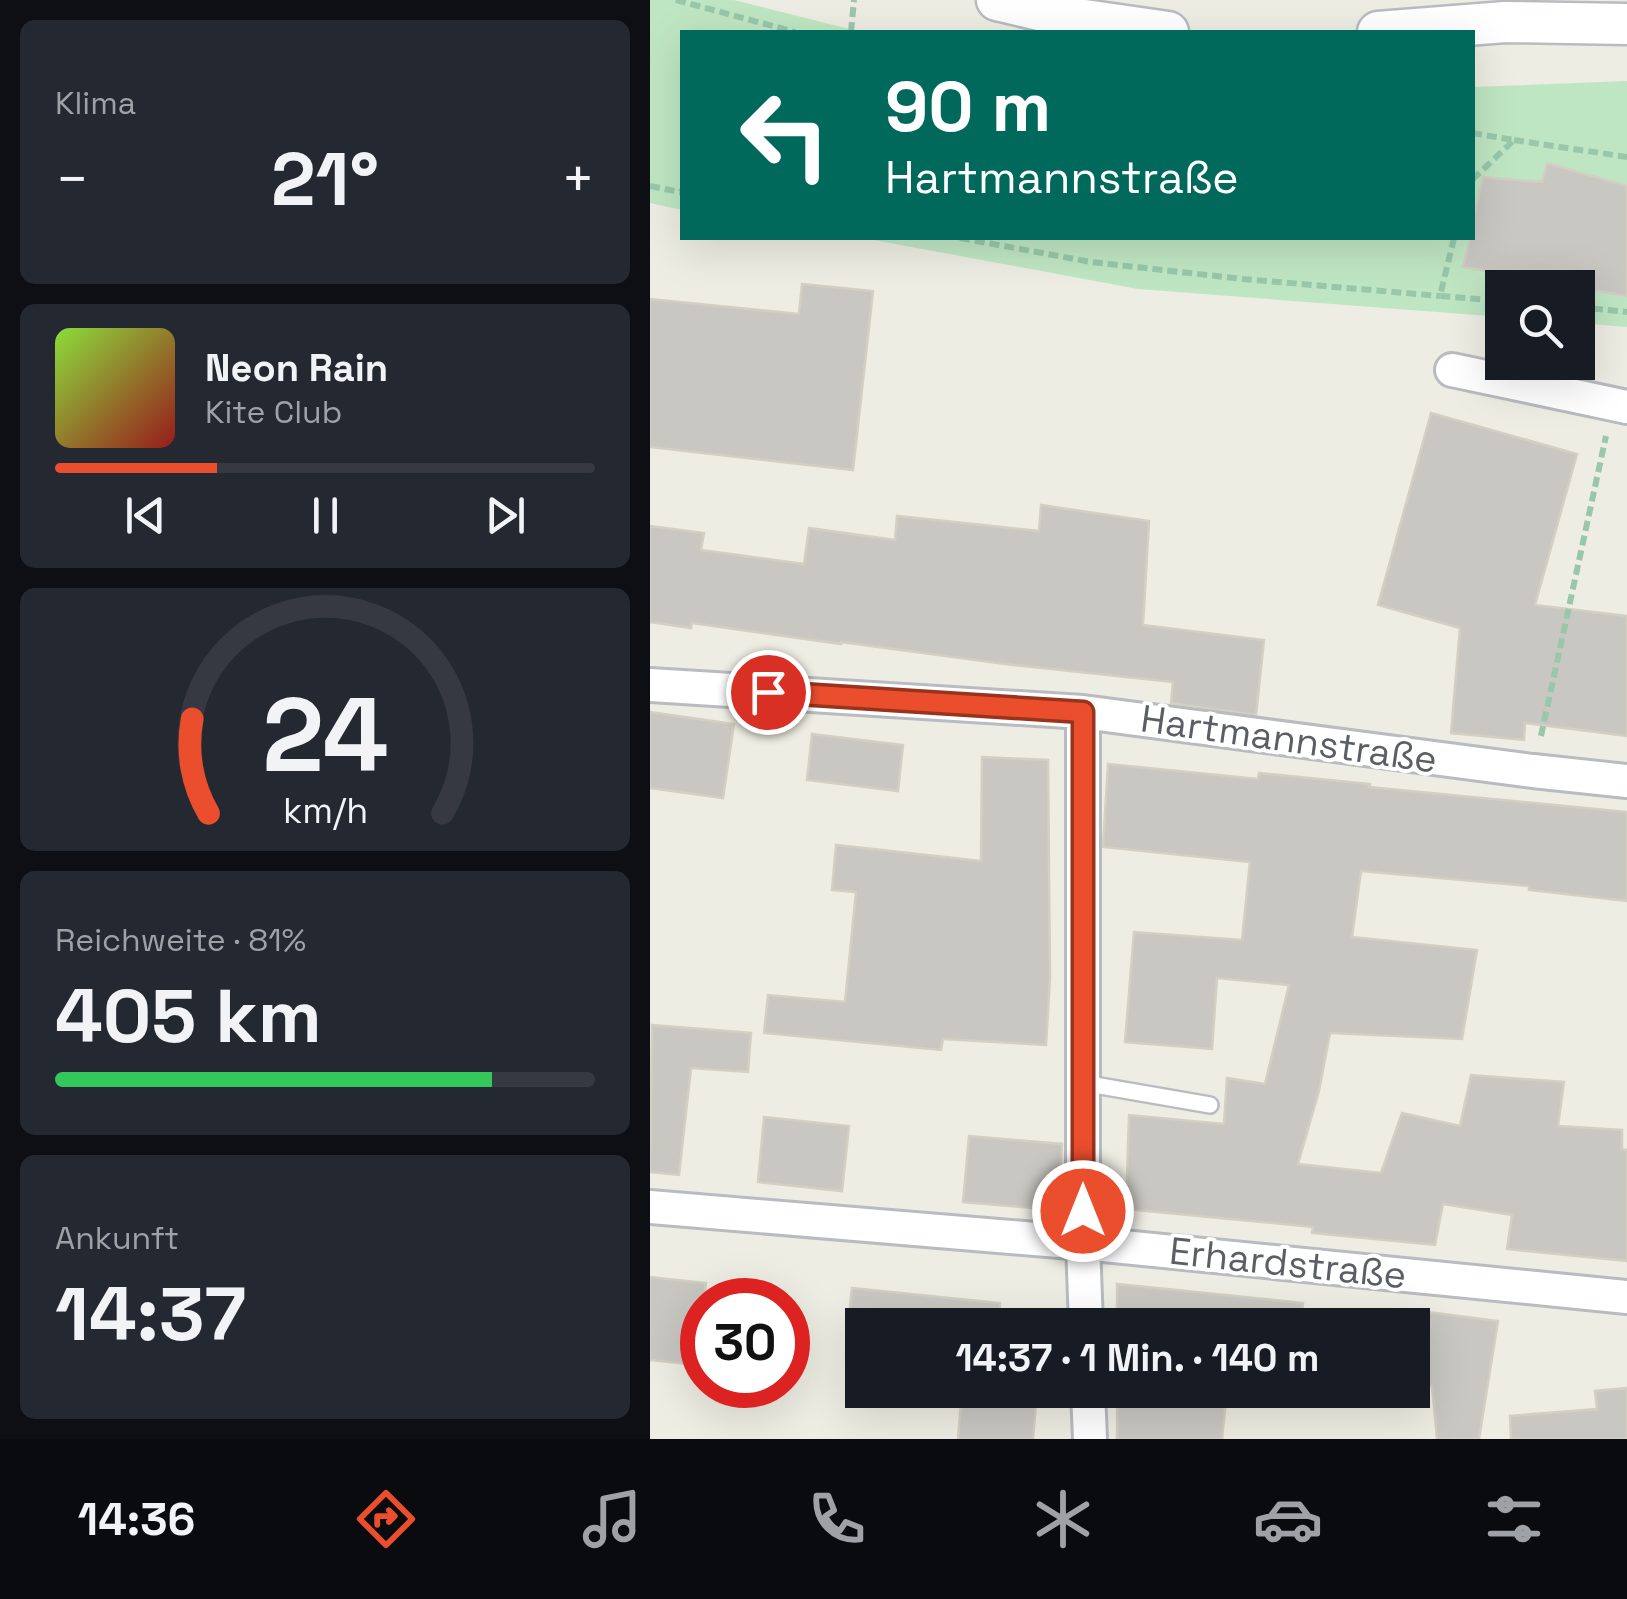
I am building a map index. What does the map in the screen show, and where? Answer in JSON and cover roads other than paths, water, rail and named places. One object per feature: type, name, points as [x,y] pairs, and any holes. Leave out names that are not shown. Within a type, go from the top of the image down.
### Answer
[{"type":"street","points":[[997,0],[1077,19],[1154,30]]},
{"type":"street","points":[[1403,30],[1505,22],[1627,24]]},
{"type":"street","points":[[1452,370],[1620,405]]},
{"type":"street","name":"Hartmannstraße","points":[[650,685],[1083,712],[1627,781]]},
{"type":"street","points":[[1083,712],[1085,1308]]},
{"type":"street","name":"Erhardstraße","points":[[650,1207],[1083,1243],[1627,1297]]},
{"type":"street","points":[[1089,1408],[1090,1439]]},
{"type":"lane","points":[[1082,1082],[1210,1104]]}]
